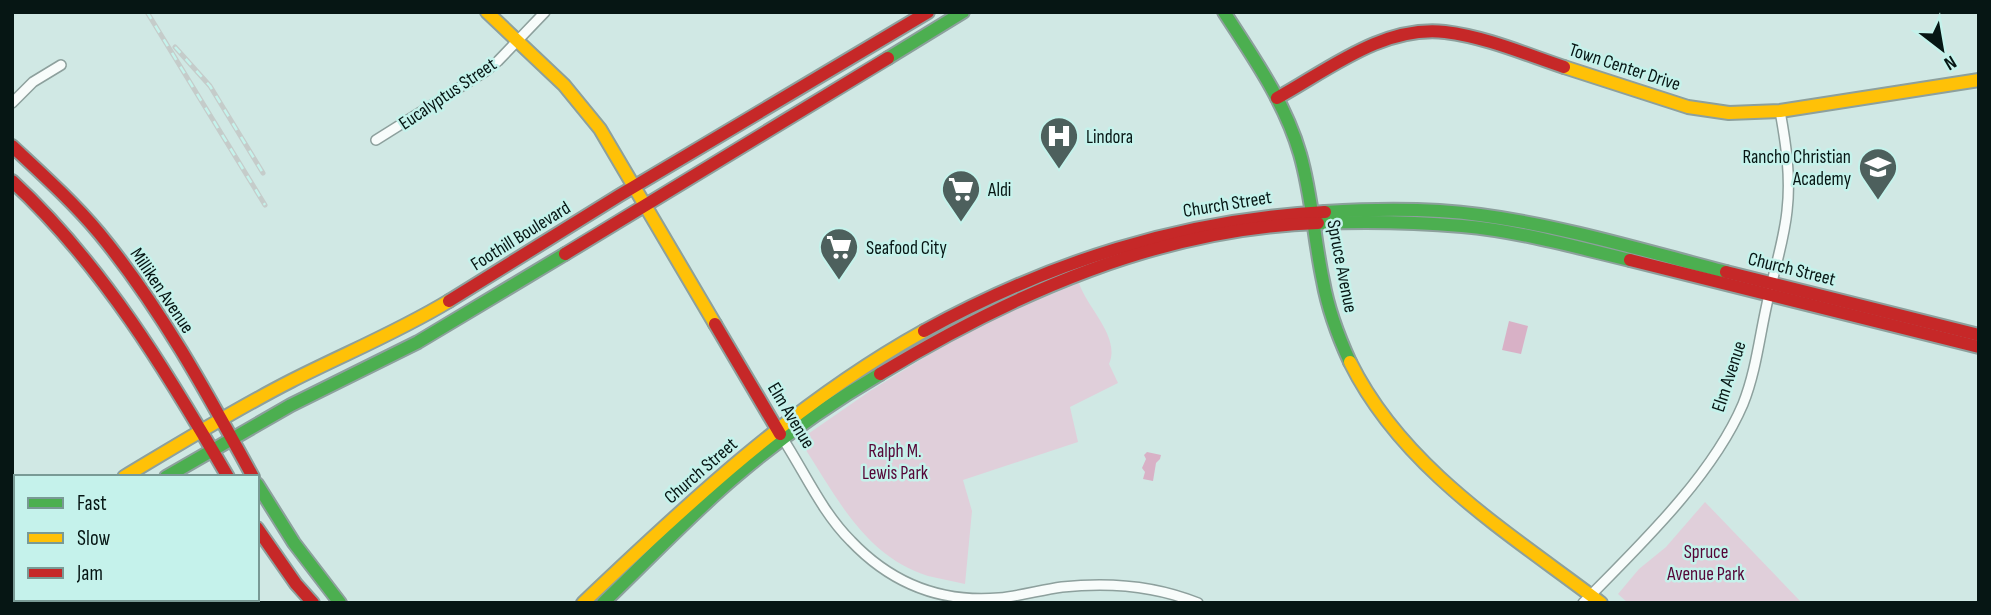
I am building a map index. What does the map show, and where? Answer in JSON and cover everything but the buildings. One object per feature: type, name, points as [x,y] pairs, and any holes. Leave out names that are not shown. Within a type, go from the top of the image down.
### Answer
[{"type":"main road","name":"Elm Avenue","points":[[487,12],[582,105],[604,135],[780,434]]},
{"type":"main road","name":"Foothill Boulevard","points":[[127,475],[221,418],[292,380],[403,329],[634,187],[928,12]]},
{"type":"main road","name":"Foothill Boulevard","points":[[169,475],[291,405],[402,351],[963,12]]},
{"type":"main road","name":"Spruce Avenue","points":[[1224,12],[1277,98],[1299,150],[1314,217],[1322,279],[1332,316],[1354,371],[1383,418],[1426,467],[1592,600]]},
{"type":"main road","name":"Town Center Drive","points":[[1277,98],[1371,45],[1410,34],[1441,32],[1485,41],[1688,107],[1729,113],[1780,111],[1979,80]]},
{"type":"main road","name":"Milliken Avenue","points":[[12,146],[108,243],[156,312],[221,418],[252,475]]},
{"type":"main road","points":[[12,181],[53,221],[115,299],[167,376],[227,475]]},
{"type":"main road","name":"Church Street","points":[[583,603],[702,492],[780,434],[944,335],[1081,265],[1242,230],[1314,217],[1476,228],[1549,240],[1979,335]]},
{"type":"main road","name":"Church Street","points":[[1770,289],[1979,347]]},
{"type":"main road","name":"Church Street","points":[[603,603],[780,434]]},
{"type":"main road","points":[[259,487],[294,543],[340,603]]},
{"type":"main road","points":[[259,531],[296,584],[313,603]]},
{"type":"street","name":"Eucalyptus Street","points":[[376,140],[486,71],[499,61],[545,12]]},
{"type":"street","points":[[12,103],[33,82],[61,65]]},
{"type":"street","name":"Elm Avenue","points":[[1592,600],[1701,474],[1723,441],[1743,402],[1757,356],[1787,211],[1789,174],[1780,111]]},
{"type":"street","name":"Elm Avenue","points":[[780,434],[830,516],[848,539],[868,559],[900,581],[935,593],[999,598],[1061,587],[1096,584],[1130,586],[1182,596],[1198,603]]},
{"type":"green space","name":"Ralph M. Lewis Park","points":[[1079,283],[1107,333],[1111,354],[1109,364],[1118,383],[1070,407],[1078,442],[963,480],[972,511],[965,584],[928,576],[887,555],[870,540],[841,505],[804,447],[805,436],[870,391],[943,346],[1010,311]]},
{"type":"green space","name":"Spruce Avenue Park","points":[[1705,502],[1802,603],[1628,603],[1618,594],[1639,569],[1666,547]]},
{"type":"shaded area","points":[[1509,321],[1528,326],[1521,354],[1502,350]]},
{"type":"shaded area","points":[[1147,452],[1161,455],[1156,463],[1153,481],[1143,479],[1145,472],[1142,468]]},
{"type":"railway","points":[[147,12],[265,205]]},
{"type":"railway","points":[[175,47],[210,86],[263,173]]},
{"type":"traffic: fast","points":[[888,58],[963,12]]},
{"type":"traffic: fast","points":[[1224,12],[1267,80],[1294,135],[1307,185],[1328,302],[1350,362]]},
{"type":"traffic: fast","points":[[1325,212],[1402,210],[1480,215],[1573,232],[1726,272]]},
{"type":"traffic: fast","points":[[1318,223],[1408,223],[1483,228],[1630,260]]},
{"type":"traffic: fast","points":[[169,475],[291,405],[418,342],[565,254]]},
{"type":"traffic: fast","points":[[603,603],[701,507],[752,463],[805,422],[880,374]]},
{"type":"traffic: fast","points":[[259,487],[294,543],[340,603]]},
{"type":"traffic: slow","points":[[487,12],[564,85],[600,129],[715,324]]},
{"type":"traffic: slow","points":[[1564,67],[1688,107],[1729,113],[1780,111],[1979,80]]},
{"type":"traffic: slow","points":[[127,475],[270,392],[391,333],[449,301]]},
{"type":"traffic: slow","points":[[583,603],[745,456],[831,389],[924,331]]},
{"type":"traffic: slow","points":[[1350,362],[1372,400],[1428,467],[1495,524],[1601,603]]},
{"type":"traffic: jam","points":[[449,301],[620,195],[928,12]]},
{"type":"traffic: jam","points":[[1277,98],[1378,42],[1422,32],[1445,32],[1475,38],[1564,67]]},
{"type":"traffic: jam","points":[[565,254],[888,58]]},
{"type":"traffic: jam","points":[[12,146],[79,210],[121,261],[182,351],[252,475]]},
{"type":"traffic: jam","points":[[12,181],[45,213],[104,283],[157,359],[227,475]]},
{"type":"traffic: jam","points":[[924,331],[1019,284],[1117,249],[1219,224],[1325,212]]},
{"type":"traffic: jam","points":[[880,374],[982,317],[1089,270],[1201,237],[1318,223]]},
{"type":"traffic: jam","points":[[1630,260],[1979,347]]},
{"type":"traffic: jam","points":[[1726,272],[1979,335]]},
{"type":"traffic: jam","points":[[715,324],[780,434]]},
{"type":"traffic: jam","points":[[259,531],[296,584],[313,603]]},
{"type":"place","name":"Lindora","points":[[1059,170]]},
{"type":"place","name":"Rancho Christian Academy","points":[[1878,201]]},
{"type":"place","name":"Aldi","points":[[961,223]]},
{"type":"place","name":"Seafood City","points":[[839,281]]}]
